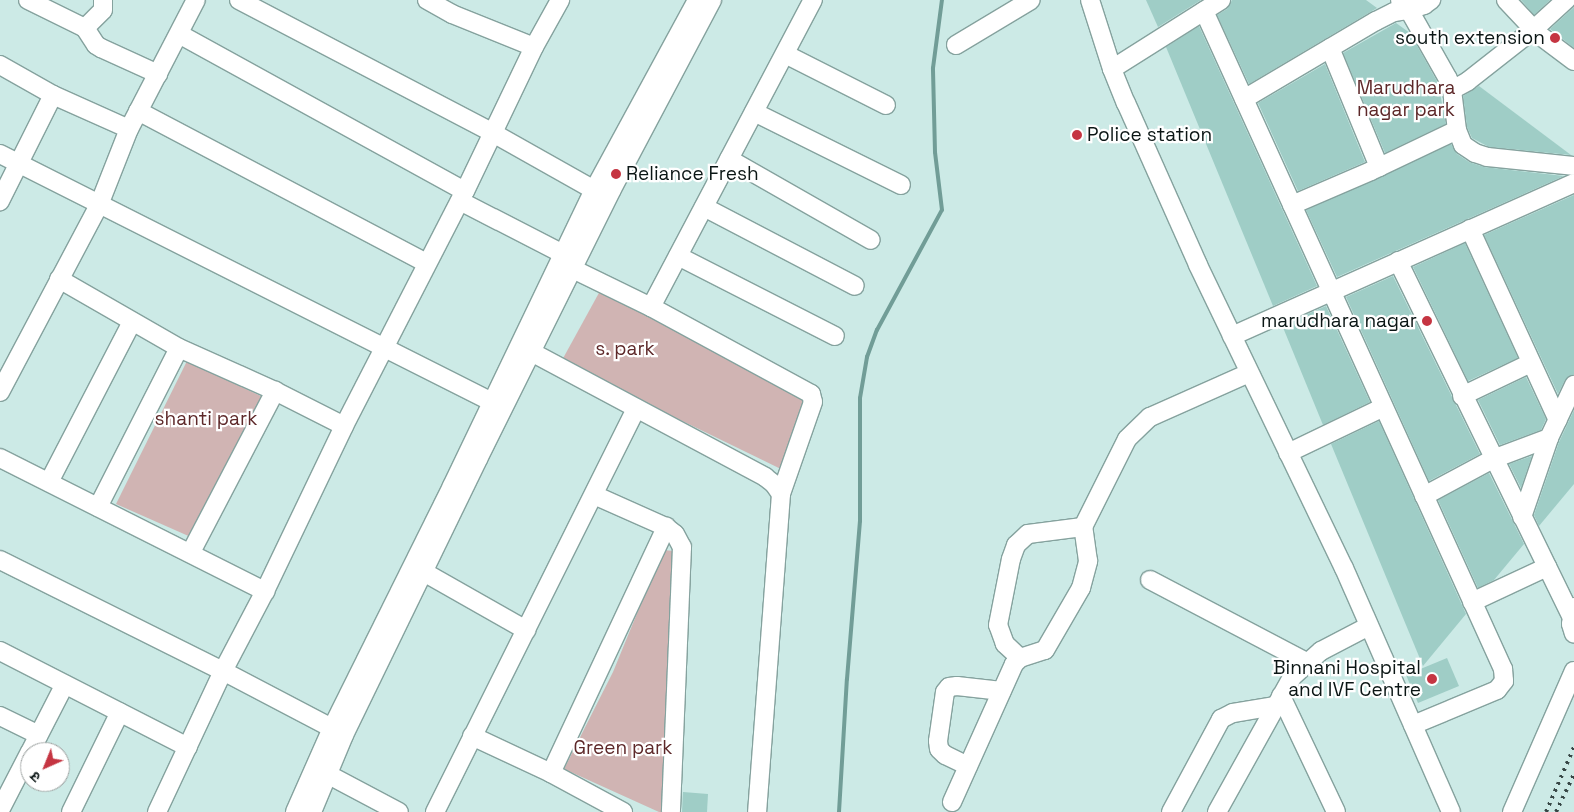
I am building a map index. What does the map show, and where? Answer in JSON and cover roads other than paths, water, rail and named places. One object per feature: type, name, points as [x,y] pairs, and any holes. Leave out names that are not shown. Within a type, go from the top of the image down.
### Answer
[{"type":"street","points":[[28,0],[85,28],[101,48],[158,74]]},
{"type":"street","points":[[85,28],[103,10],[103,0]]},
{"type":"street","points":[[0,392],[98,205],[129,129],[196,0]]},
{"type":"street","points":[[239,0],[493,133],[594,190]]},
{"type":"street","points":[[427,0],[455,7],[534,47]]},
{"type":"street","points":[[157,812],[222,671],[265,591],[344,426],[462,196],[534,47],[560,0]]},
{"type":"street","points":[[295,812],[338,732],[526,348],[563,254],[594,190],[697,0]]},
{"type":"street","points":[[418,569],[492,402],[573,270],[612,188],[712,0]]},
{"type":"street","points":[[651,307],[813,0]]},
{"type":"street","points":[[956,45],[1031,0]]},
{"type":"street","points":[[1090,0],[1112,69],[1249,373],[1369,626],[1451,812]]},
{"type":"street","points":[[1112,69],[1221,0]]},
{"type":"street","points":[[1244,99],[1404,5],[1431,0]]},
{"type":"street","points":[[1506,0],[1533,30],[1574,61]]},
{"type":"street","points":[[1452,90],[1468,81],[1533,30],[1566,0]]},
{"type":"street","points":[[1404,5],[1452,90],[1457,130],[1463,145],[1475,153],[1487,157],[1574,166]]},
{"type":"street","points":[[1204,11],[1503,669],[1504,681],[1498,690],[1413,725]]},
{"type":"street","points":[[179,34],[563,254]]},
{"type":"street","points":[[1330,48],[1379,167]]},
{"type":"street","points":[[785,54],[886,105]]},
{"type":"street","points":[[0,65],[53,95],[129,129]]},
{"type":"street","points":[[0,200],[20,164],[53,95]]},
{"type":"street","points":[[138,112],[426,263]]},
{"type":"street","points":[[754,112],[901,185]]},
{"type":"street","points":[[1292,205],[1457,130]]},
{"type":"street","points":[[0,154],[492,402]]},
{"type":"street","points":[[730,158],[871,240]]},
{"type":"street","points":[[1232,336],[1574,183]]},
{"type":"street","points":[[704,207],[855,286]]},
{"type":"street","points":[[1470,229],[1558,420]]},
{"type":"street","points":[[678,256],[835,336]]},
{"type":"street","points":[[1398,262],[1462,396],[1573,619]]},
{"type":"street","points":[[573,270],[651,307],[811,394],[813,402],[781,494],[757,812]]},
{"type":"street","points":[[59,280],[179,348],[275,391],[344,426]]},
{"type":"street","points":[[49,482],[132,322]]},
{"type":"street","points":[[98,507],[179,348]]},
{"type":"street","points":[[526,348],[766,477],[781,494]]},
{"type":"street","points":[[1462,396],[1531,363]]},
{"type":"street","points":[[952,802],[1002,691],[1020,658],[1045,650],[1081,588],[1088,561],[1083,527],[1127,439],[1138,426],[1150,417],[1249,373]]},
{"type":"street","points":[[1522,517],[1549,438],[1574,385]]},
{"type":"street","points":[[192,552],[275,391]]},
{"type":"street","points":[[435,812],[636,408]]},
{"type":"street","points":[[1288,454],[1384,408]]},
{"type":"street","points":[[1424,496],[1493,459],[1549,438]]},
{"type":"street","points":[[0,458],[192,552],[265,591]]},
{"type":"street","points":[[594,495],[666,527],[674,534],[682,547],[671,812]]},
{"type":"street","points":[[552,773],[666,527]]},
{"type":"street","points":[[1020,658],[1006,644],[998,625],[1011,559],[1016,545],[1028,534],[1083,527]]},
{"type":"street","points":[[0,560],[222,671],[338,732]]},
{"type":"street","points":[[1472,602],[1547,567]]},
{"type":"street","points":[[418,569],[526,630]]},
{"type":"street","points":[[1150,580],[1306,662]]},
{"type":"street","points":[[1217,812],[1292,677],[1306,662],[1321,651],[1369,626]]},
{"type":"street","points":[[0,651],[188,747]]},
{"type":"street","points":[[1512,812],[1574,671]]},
{"type":"street","points":[[35,742],[65,684]]},
{"type":"street","points":[[968,766],[945,755],[939,749],[938,741],[945,692],[950,687],[957,686],[1002,691]]},
{"type":"street","points":[[1171,812],[1221,719],[1278,701]]},
{"type":"street","points":[[1278,701],[1336,812]]},
{"type":"street","points":[[71,812],[120,712]]},
{"type":"street","points":[[0,716],[39,735]]},
{"type":"street","points":[[312,812],[329,775],[338,732]]},
{"type":"street","points":[[472,736],[552,773],[623,812]]},
{"type":"street","points":[[0,810],[6,785],[20,766]]},
{"type":"street","points":[[329,775],[392,811]]},
{"type":"waterway","points":[[839,812],[847,679],[860,521],[860,398],[867,357],[877,330],[942,210],[935,152],[933,68],[942,0]]},
{"type":"railway","points":[[1546,812],[1574,747]]},
{"type":"railway","points":[[1556,812],[1574,774]]},
{"type":"place","name":"south extension","points":[[1555,38]]},
{"type":"place","name":"Police station","points":[[1077,135]]},
{"type":"place","name":"Reliance Fresh","points":[[616,174]]},
{"type":"place","name":"marudhara nagar","points":[[1427,321]]},
{"type":"place","name":"Binnani Hospital and IVF Centre","points":[[1432,679]]},
{"type":"park label","name":"Marudhara nagar park","points":[[1406,99]]},
{"type":"park label","name":"s. park","points":[[625,349]]},
{"type":"park label","name":"shanti park","points":[[206,419]]},
{"type":"park label","name":"Green park","points":[[623,748]]}]
